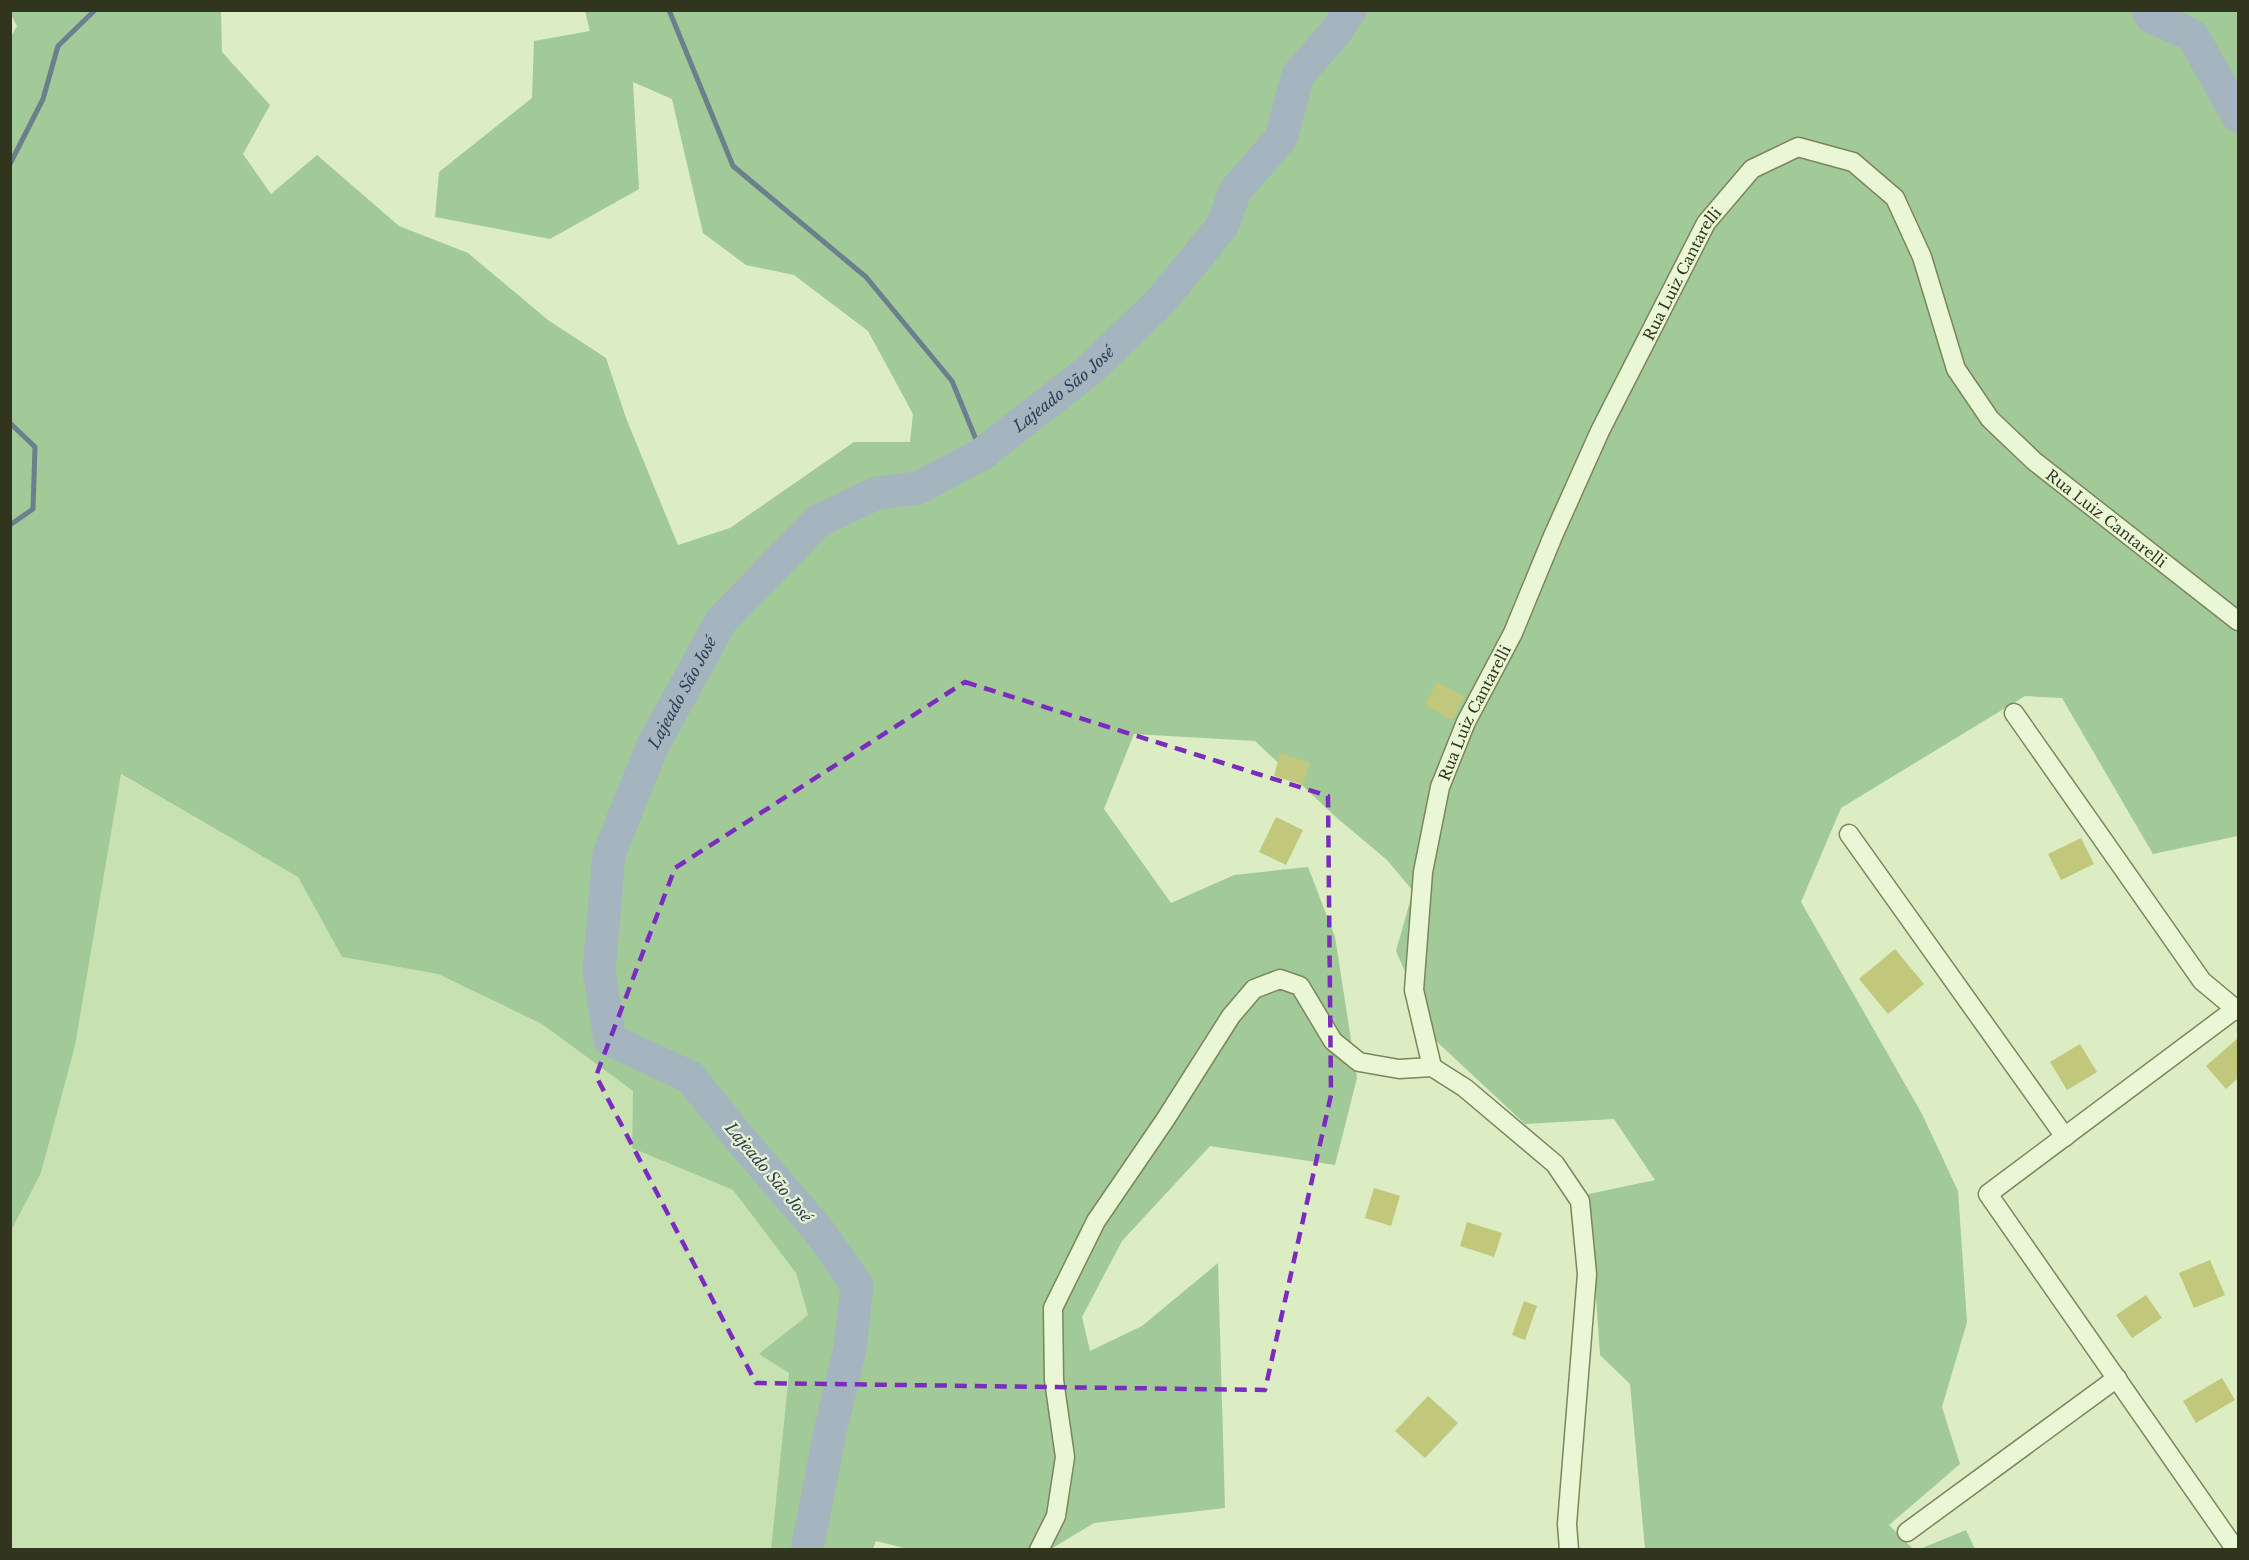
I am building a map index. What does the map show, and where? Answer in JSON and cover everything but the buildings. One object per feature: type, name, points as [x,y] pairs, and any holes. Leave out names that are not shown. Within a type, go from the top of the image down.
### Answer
[{"type":"street","name":"Rua Luiz Cantarelli","points":[[1432,1067],[1414,990],[1423,872],[1440,787],[1466,722],[1513,633],[1600,431],[1706,223],[1752,169],[1798,147],[1853,162],[1895,198],[1922,257],[1956,369],[1990,419],[2034,461],[2238,621]]},
{"type":"street","points":[[2014,713],[2202,981],[2237,1010],[1988,1194],[2236,1550]]},
{"type":"street","points":[[1849,834],[2065,1137]]},
{"type":"street","points":[[1039,1550],[1056,1516],[1065,1457],[1054,1380],[1053,1308],[1096,1221],[1165,1120],[1231,1016],[1254,989],[1280,979],[1300,986],[1334,1041],[1359,1062],[1399,1069],[1432,1067],[1465,1088],[1555,1164],[1580,1201],[1587,1274],[1567,1524],[1569,1550]]},
{"type":"street","points":[[1907,1532],[2117,1378]]},
{"type":"highlighted area","points":[[965,682],[1328,796],[1331,1095],[1265,1390],[756,1383],[596,1076],[675,868]]},
{"type":"green space","points":[[11,11],[221,11],[222,52],[270,105],[243,154],[271,194],[317,155],[399,226],[468,253],[548,320],[606,358],[626,418],[678,545],[730,528],[854,442],[910,442],[913,414],[868,331],[794,275],[746,265],[703,233],[672,99],[633,82],[639,189],[550,239],[435,217],[439,172],[532,98],[534,41],[590,31],[585,11],[2238,11],[2238,836],[2153,854],[2062,698],[2025,696],[1841,808],[1801,902],[1922,1114],[1958,1191],[1967,1322],[1942,1407],[1960,1464],[1889,1525],[1913,1549],[1645,1549],[1630,1384],[1600,1355],[1589,1194],[1655,1180],[1614,1119],[1525,1124],[1434,1039],[1396,951],[1413,891],[1387,860],[1337,818],[1255,741],[1134,734],[1104,809],[1171,903],[1234,875],[1308,867],[1335,937],[1357,1078],[1335,1165],[1210,1146],[1122,1241],[1082,1317],[1090,1351],[1142,1326],[1218,1263],[1225,1508],[1094,1523],[1051,1549],[912,1550],[876,1541],[873,1549],[771,1549],[789,1373],[759,1354],[808,1315],[796,1273],[733,1190],[632,1148],[633,1091],[542,1024],[438,974],[342,957],[298,877],[121,774],[75,1046],[41,1173],[11,1231],[10,39],[17,26]]},
{"type":"green space","points":[[120,774],[298,877],[342,957],[438,974],[542,1024],[633,1091],[632,1148],[733,1190],[796,1273],[808,1316],[789,1373],[771,1549],[11,1550],[11,1231],[41,1173],[75,1046]]},
{"type":"green space","points":[[1966,1530],[1975,1549],[1920,1549]]},
{"type":"waterway","points":[[10,164],[43,99],[58,46],[95,10]]},
{"type":"waterway","points":[[669,10],[733,166],[866,277],[952,381],[982,454]]},
{"type":"waterway","name":"Lajeado São José","points":[[807,1550],[831,1427],[850,1349],[857,1285],[819,1231],[690,1077],[610,1040],[599,971],[609,854],[652,747],[721,621],[818,521],[877,493],[918,488],[982,454],[1088,371],[1160,302],[1223,225],[1235,191],[1281,138],[1298,75],[1335,33],[1350,10]]},
{"type":"waterway","name":"Lajeado São José","points":[[2148,10],[2151,17],[2192,35],[2238,116]]},
{"type":"waterway","points":[[10,423],[35,447],[33,509],[10,525]]}]
